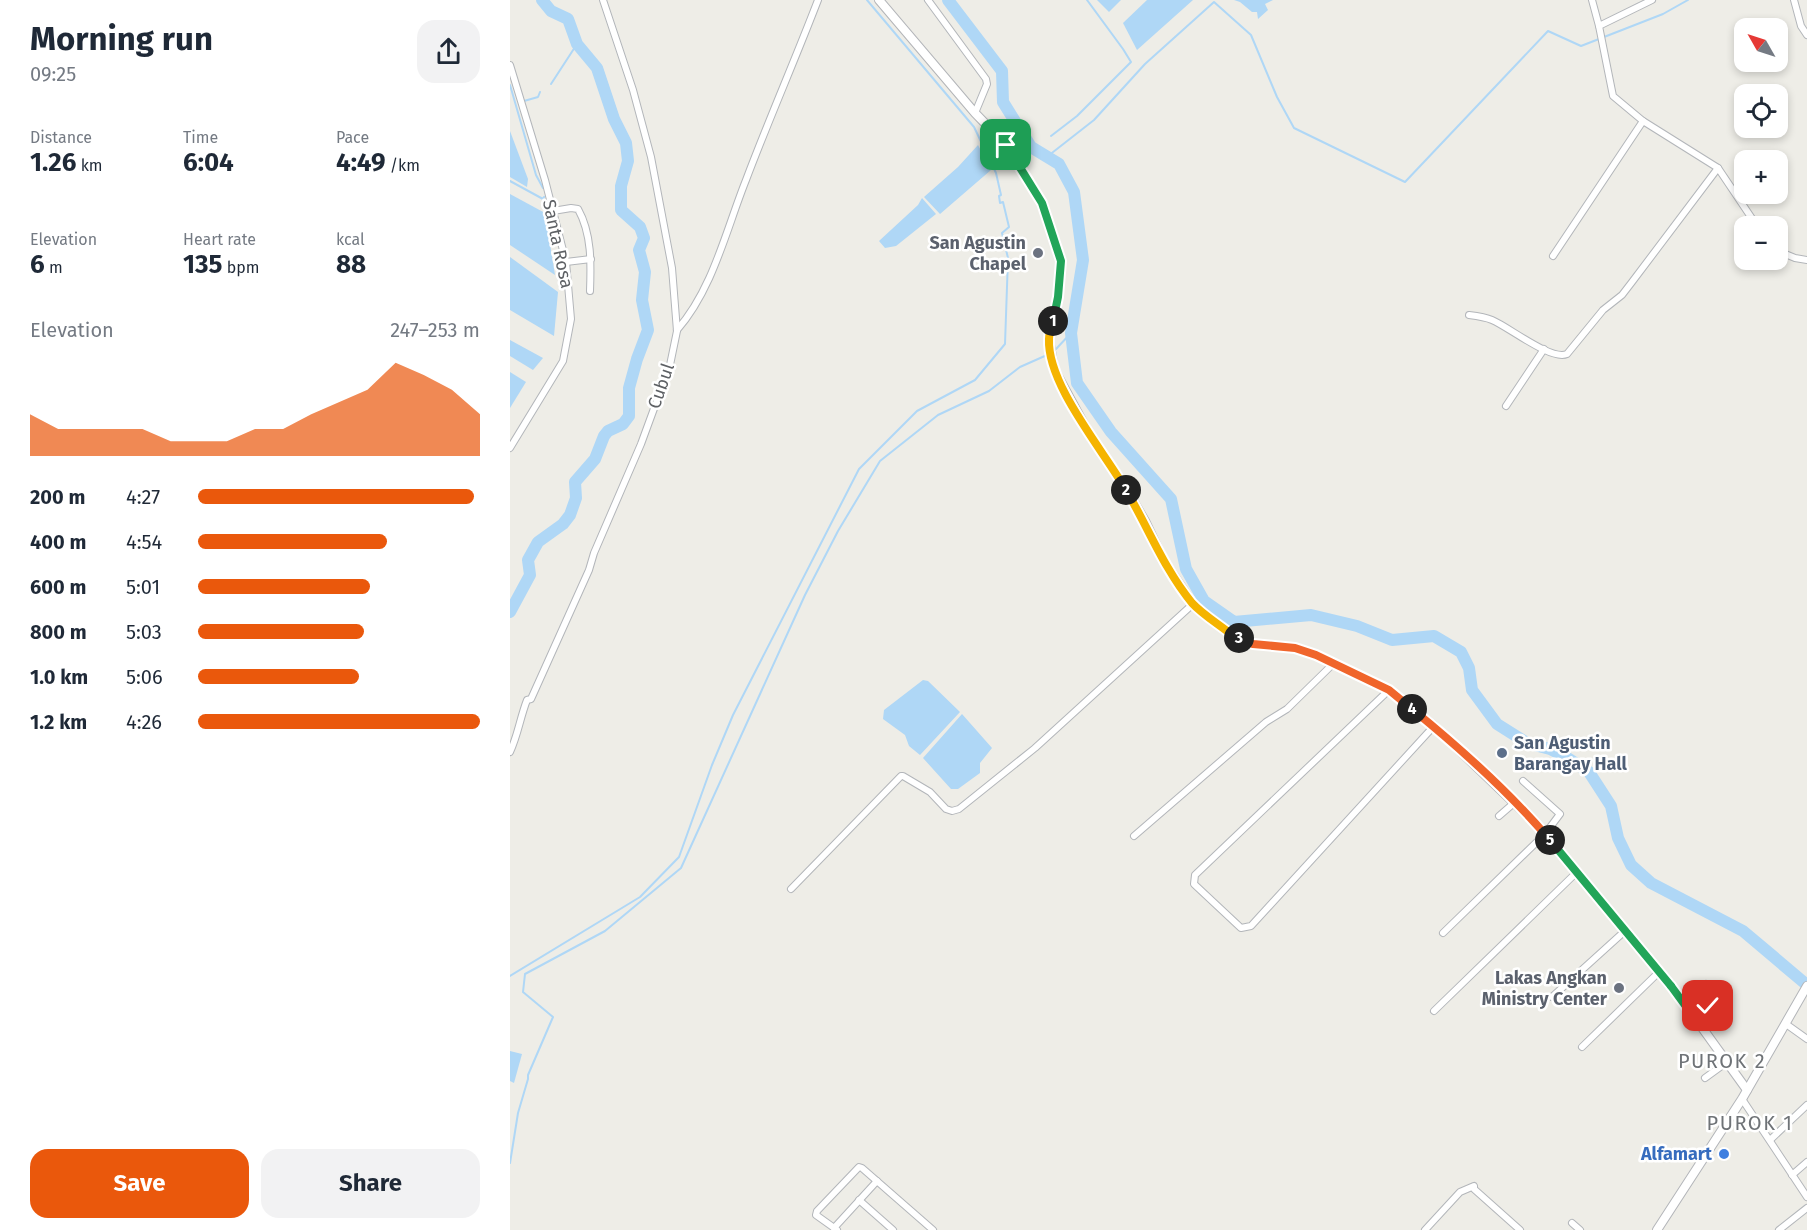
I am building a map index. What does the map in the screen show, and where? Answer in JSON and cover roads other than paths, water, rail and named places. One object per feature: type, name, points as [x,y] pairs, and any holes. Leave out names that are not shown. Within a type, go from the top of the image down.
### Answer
[{"type":"street","name":"Cubul","points":[[510,752],[519,729],[520,717],[536,688],[589,570],[598,542],[641,444],[670,365],[677,331],[672,268],[651,157],[633,90],[603,0]]},
{"type":"street","points":[[677,331],[700,297],[714,266],[778,96],[818,0]]},
{"type":"street","points":[[879,0],[975,113],[1006,145],[1042,203],[1061,261],[1058,297],[1048,339],[1054,369],[1092,439],[1145,521],[1164,561],[1193,604],[1232,635],[1253,644],[1295,648],[1334,663],[1389,690],[1434,726],[1545,834],[1684,1003],[1747,1090]]},
{"type":"street","points":[[928,0],[986,79],[987,84],[975,113]]},
{"type":"street","points":[[1592,0],[1613,96],[1643,121],[1718,168],[1750,216]]},
{"type":"street","points":[[1599,29],[1652,0]]},
{"type":"street","points":[[1794,0],[1800,26],[1807,35]]},
{"type":"street","name":"Santa Rosa","points":[[510,65],[566,262],[571,319],[563,361],[510,448]]},
{"type":"street","points":[[1553,256],[1643,121]]},
{"type":"street","points":[[1469,315],[1492,320],[1561,356],[1567,354],[1603,310],[1622,295],[1718,168]]},
{"type":"street","points":[[553,211],[578,209],[591,259],[590,291]]},
{"type":"street","points":[[1788,255],[1807,260]]},
{"type":"street","points":[[566,262],[591,259]]},
{"type":"street","points":[[1506,406],[1544,349]]},
{"type":"street","points":[[791,889],[901,776],[930,792],[946,809],[952,811],[958,809],[1035,748],[1193,604]]},
{"type":"street","points":[[1134,836],[1266,722],[1287,709],[1334,663]]},
{"type":"street","points":[[1389,690],[1196,876],[1194,884],[1241,928],[1251,926],[1434,726]]},
{"type":"street","points":[[1443,933],[1545,834],[1560,814],[1524,781]]},
{"type":"street","points":[[1499,816],[1514,802]]},
{"type":"street","points":[[1434,1011],[1577,872]]},
{"type":"street","points":[[1552,997],[1626,930]]},
{"type":"street","points":[[1582,1047],[1659,972]]},
{"type":"street","points":[[1684,1003],[1706,984]]},
{"type":"street","points":[[1657,1230],[1742,1099],[1807,986]]},
{"type":"street","points":[[1696,1020],[1703,1015],[1718,987]]},
{"type":"street","points":[[1786,1024],[1807,1039]]},
{"type":"street","points":[[1705,1078],[1727,1062]]},
{"type":"street","points":[[1742,1099],[1807,1197]]},
{"type":"street","points":[[1770,1140],[1807,1105]]},
{"type":"street","points":[[1792,1175],[1807,1162]]},
{"type":"street","points":[[877,1181],[835,1229],[816,1215],[817,1211],[856,1168],[862,1168],[877,1181],[933,1230]]},
{"type":"street","points":[[1425,1230],[1460,1192],[1474,1186],[1474,1189],[1520,1230]]},
{"type":"street","points":[[859,1200],[893,1230]]},
{"type":"street","points":[[1779,1230],[1807,1208]]},
{"type":"street","points":[[1572,1223],[1580,1230]]},
{"type":"water","points":[[1097,0],[1121,0],[1109,12]]},
{"type":"water","points":[[1147,0],[1193,0],[1137,50],[1123,23]]},
{"type":"water","points":[[1234,0],[1273,0],[1265,4],[1268,10],[1258,19],[1257,12],[1252,12]]},
{"type":"water","points":[[510,131],[528,179],[527,187],[510,177]]},
{"type":"water","points":[[978,145],[991,170],[940,214],[924,197],[958,167]]},
{"type":"water","points":[[510,194],[545,213],[555,275],[510,245]]},
{"type":"water","points":[[922,198],[936,214],[896,246],[885,248],[879,241],[918,205]]},
{"type":"water","points":[[510,257],[558,292],[554,336],[510,310]]},
{"type":"water","points":[[510,340],[543,358],[533,370],[510,356]]},
{"type":"water","points":[[510,372],[526,382],[510,408]]},
{"type":"water","points":[[923,680],[928,681],[960,712],[920,755],[909,746],[905,735],[883,719],[884,710]]},
{"type":"water","points":[[962,714],[992,748],[980,763],[980,773],[958,789],[951,789],[923,758]]},
{"type":"water","points":[[510,1051],[522,1054],[514,1083],[510,1081]]},
{"type":"waterway","points":[[510,612],[530,575],[528,560],[538,542],[563,524],[570,515],[576,498],[575,482],[595,459],[608,431],[623,424],[629,416],[629,388],[648,330],[642,300],[645,272],[639,250],[644,238],[640,227],[621,210],[621,186],[628,161],[626,143],[614,119],[597,68],[577,44],[568,19],[551,11],[542,0]]},
{"type":"waterway","points":[[510,976],[640,897],[679,857],[712,765],[733,715],[859,469],[917,411],[975,380],[1005,344],[1008,258],[1002,233],[1009,227],[1003,202],[1000,203],[999,196],[1001,195],[996,173],[974,127],[867,0]]},
{"type":"waterway","points":[[948,0],[1002,71],[1003,102],[1031,147],[1059,164],[1074,192],[1083,260],[1071,333],[1077,383],[1111,432],[1171,499],[1186,569],[1204,601],[1234,622],[1311,615],[1357,626],[1392,640],[1434,636],[1461,652],[1469,668],[1472,690],[1497,724],[1527,743],[1550,749],[1589,772],[1611,806],[1618,838],[1631,865],[1651,883],[1743,931],[1807,985]]},
{"type":"waterway","points":[[1051,136],[1077,116],[1131,62],[1087,0]]},
{"type":"waterway","points":[[1048,156],[1094,120],[1145,64],[1214,2],[1251,35],[1277,97],[1294,128],[1405,182],[1548,31],[1581,46],[1663,14],[1688,0]]},
{"type":"waterway","points":[[551,84],[577,44]]},
{"type":"waterway","points":[[510,85],[536,175],[543,188]]},
{"type":"waterway","points":[[524,101],[538,97],[540,92]]},
{"type":"waterway","points":[[510,181],[543,199],[544,197]]},
{"type":"waterway","points":[[1056,349],[1071,333]]},
{"type":"waterway","points":[[510,1163],[518,1113],[528,1075],[553,1017],[523,992],[525,974],[605,931],[681,868],[805,595],[838,531],[880,461],[938,415],[989,391],[1020,367],[1047,355]]},
{"type":"place","name":"San Agustin Chapel","points":[[1038,253]]},
{"type":"place","name":"San Agustin Barangay Hall","points":[[1502,753]]},
{"type":"place","name":"Lakas Angkan Ministry Center","points":[[1619,988]]},
{"type":"place","name":"Alfamart","points":[[1724,1154]]},
{"type":"district","name":"PUROK 2","points":[[1722,1061]]},
{"type":"district","name":"PUROK 1","points":[[1750,1123]]}]
